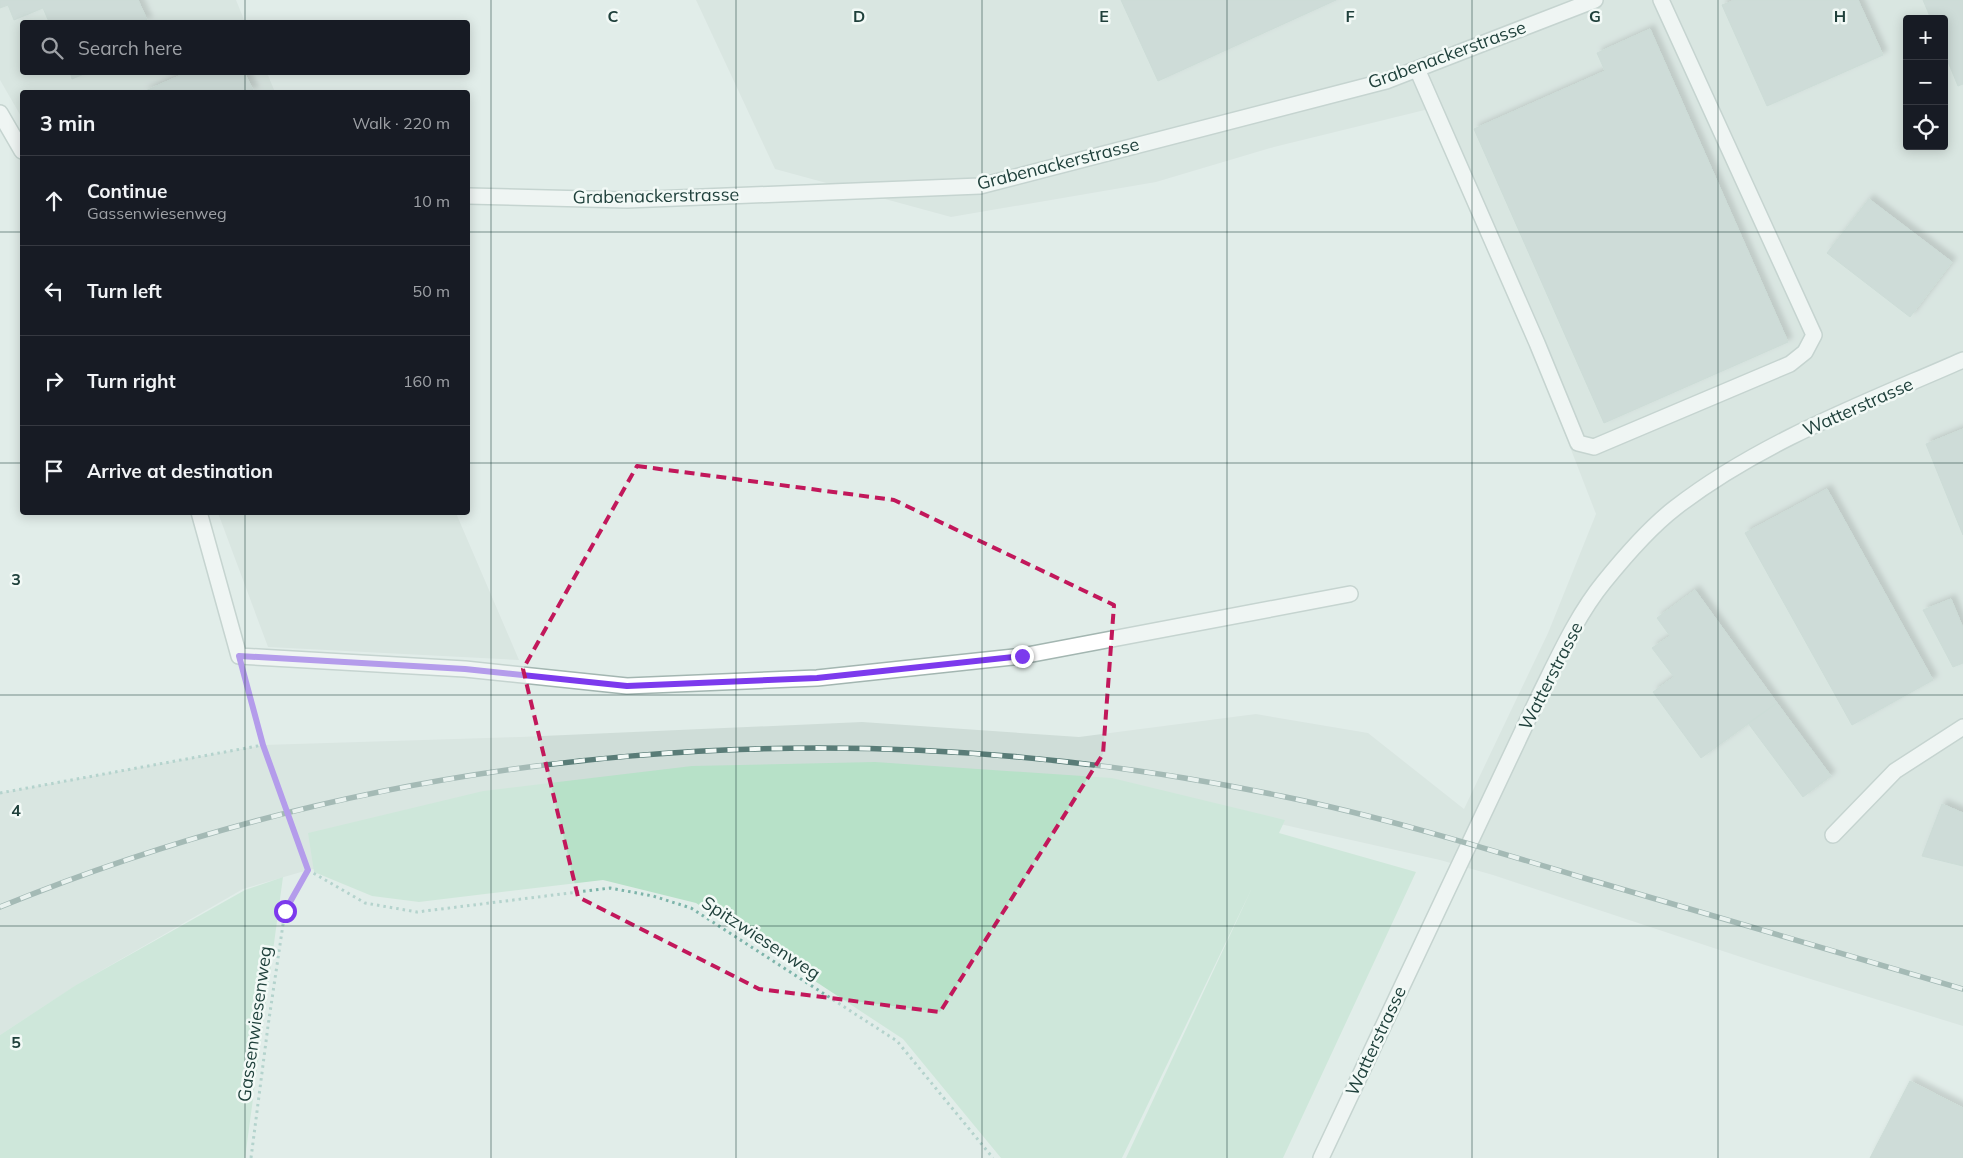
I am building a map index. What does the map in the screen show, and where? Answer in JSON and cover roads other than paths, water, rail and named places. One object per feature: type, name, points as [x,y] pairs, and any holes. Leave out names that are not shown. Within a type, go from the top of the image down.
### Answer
[{"type":"street","name":"Grabenackerstrasse","points":[[470,196],[627,200],[980,186],[1386,81],[1595,0]]},
{"type":"street","points":[[1417,69],[1537,343],[1578,443],[1594,447],[1790,364],[1805,352],[1814,335],[1661,0]]},
{"type":"street","points":[[0,113],[20,148]]},
{"type":"street","name":"Watterstrasse","points":[[1321,1158],[1539,696],[1570,635],[1603,583],[1634,547],[1674,509],[1713,481],[1770,448],[1827,420],[1963,360]]},
{"type":"street","points":[[200,515],[239,656],[465,669],[627,686],[817,678],[1022,656],[1350,594]]},
{"type":"street","points":[[1833,835],[1895,771],[1963,727]]},
{"type":"railway","points":[[0,907],[154,851],[311,807],[471,775],[632,756],[795,748],[958,752],[1120,768],[1319,804],[1471,844],[1963,989]]}]
